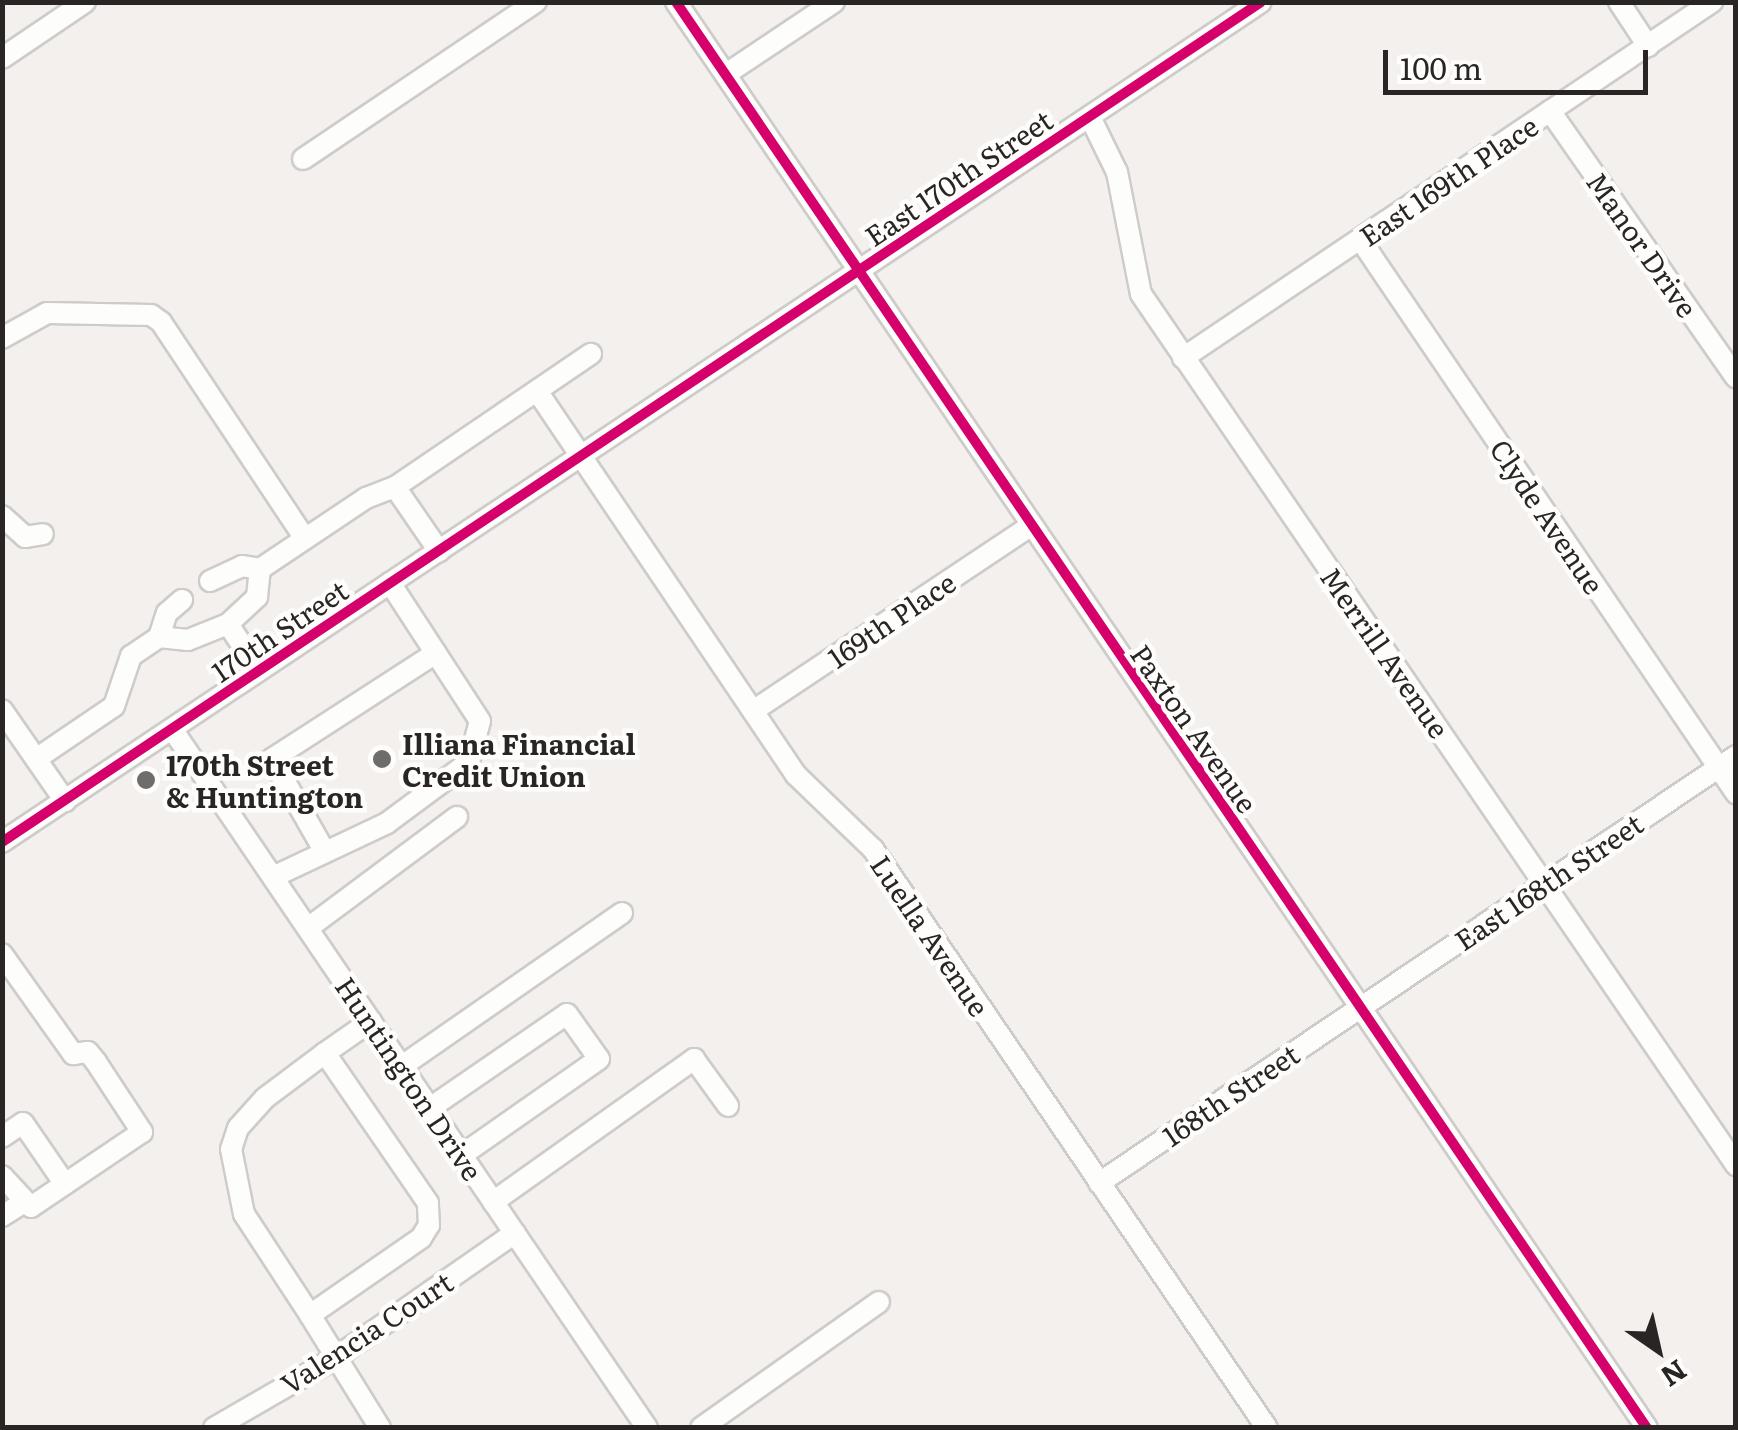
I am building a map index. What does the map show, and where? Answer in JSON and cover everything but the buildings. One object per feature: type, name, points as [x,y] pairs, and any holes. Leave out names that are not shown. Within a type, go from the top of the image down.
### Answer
[{"type":"street","points":[[2,58],[85,2]]},
{"type":"street","points":[[303,158],[536,2]]},
{"type":"street","name":"Paxton Avenue","points":[[676,2],[1029,527],[1648,1428]]},
{"type":"street","points":[[726,74],[834,2]]},
{"type":"street","name":"East 170th Street","points":[[580,456],[1261,2]]},
{"type":"street","points":[[1619,2],[1648,46]]},
{"type":"street","name":"East 169th Place","points":[[1183,358],[1712,2]]},
{"type":"street","name":"Manor Drive","points":[[1550,111],[1736,378]]},
{"type":"street","name":"Merrill Avenue","points":[[1090,117],[1117,172],[1141,294],[1736,1166]]},
{"type":"street","name":"Clyde Avenue","points":[[1360,239],[1727,762],[1736,793]]},
{"type":"street","points":[[2,338],[48,313],[151,315],[161,322],[305,539]]},
{"type":"street","points":[[210,580],[242,566],[260,569],[394,488],[591,354]]},
{"type":"street","name":"Luella Avenue","points":[[537,390],[796,775],[873,849],[1267,1428]]},
{"type":"street","name":"170th Street","points":[[2,842],[580,456]]},
{"type":"street","points":[[394,488],[438,550]]},
{"type":"street","points":[[2,516],[25,537],[43,534]]},
{"type":"street","name":"169th Place","points":[[754,711],[1029,527]]},
{"type":"street","points":[[159,637],[188,640],[228,624],[256,596],[260,569]]},
{"type":"street","points":[[273,876],[387,823],[470,762],[480,721],[390,583]]},
{"type":"street","points":[[36,759],[114,706],[130,656],[159,637],[167,613],[182,600]]},
{"type":"street","points":[[228,624],[259,670]]},
{"type":"street","points":[[325,852],[272,759],[436,653]]},
{"type":"street","points":[[2,710],[65,801]]},
{"type":"street","name":"Huntington Drive","points":[[172,728],[647,1428]]},
{"type":"street","name":"East 168th Street","points":[[1360,1006],[1727,762]]},
{"type":"street","points":[[308,928],[457,817]]},
{"type":"street","points":[[402,1066],[622,913]]},
{"type":"street","points":[[2,954],[72,1054],[88,1052],[96,1062],[142,1132],[31,1207],[23,1204],[2,1176]]},
{"type":"street","name":"168th Street","points":[[1100,1182],[1360,1006]]},
{"type":"street","points":[[430,1108],[566,1014],[599,1058],[462,1155]]},
{"type":"street","points":[[370,1021],[265,1098],[238,1128],[231,1148],[244,1214],[381,1427]]},
{"type":"street","points":[[310,1315],[421,1238],[430,1214],[325,1053]]},
{"type":"street","points":[[494,1202],[694,1059],[728,1106]]},
{"type":"street","points":[[2,1137],[23,1123],[65,1184]]},
{"type":"street","points":[[2,1216],[23,1204]]},
{"type":"street","name":"Valencia Court","points":[[214,1428],[335,1358],[515,1233]]},
{"type":"street","points":[[701,1428],[879,1302]]},
{"type":"street","points":[[244,1409],[256,1428]]},
{"type":"cycle path","points":[[676,2],[1647,1428]]},
{"type":"cycle path","points":[[2,842],[1261,2]]},
{"type":"place","name":"Illiana Financial Credit Union","points":[[382,759]]},
{"type":"place","name":"170th Street & Huntington","points":[[146,780]]}]
